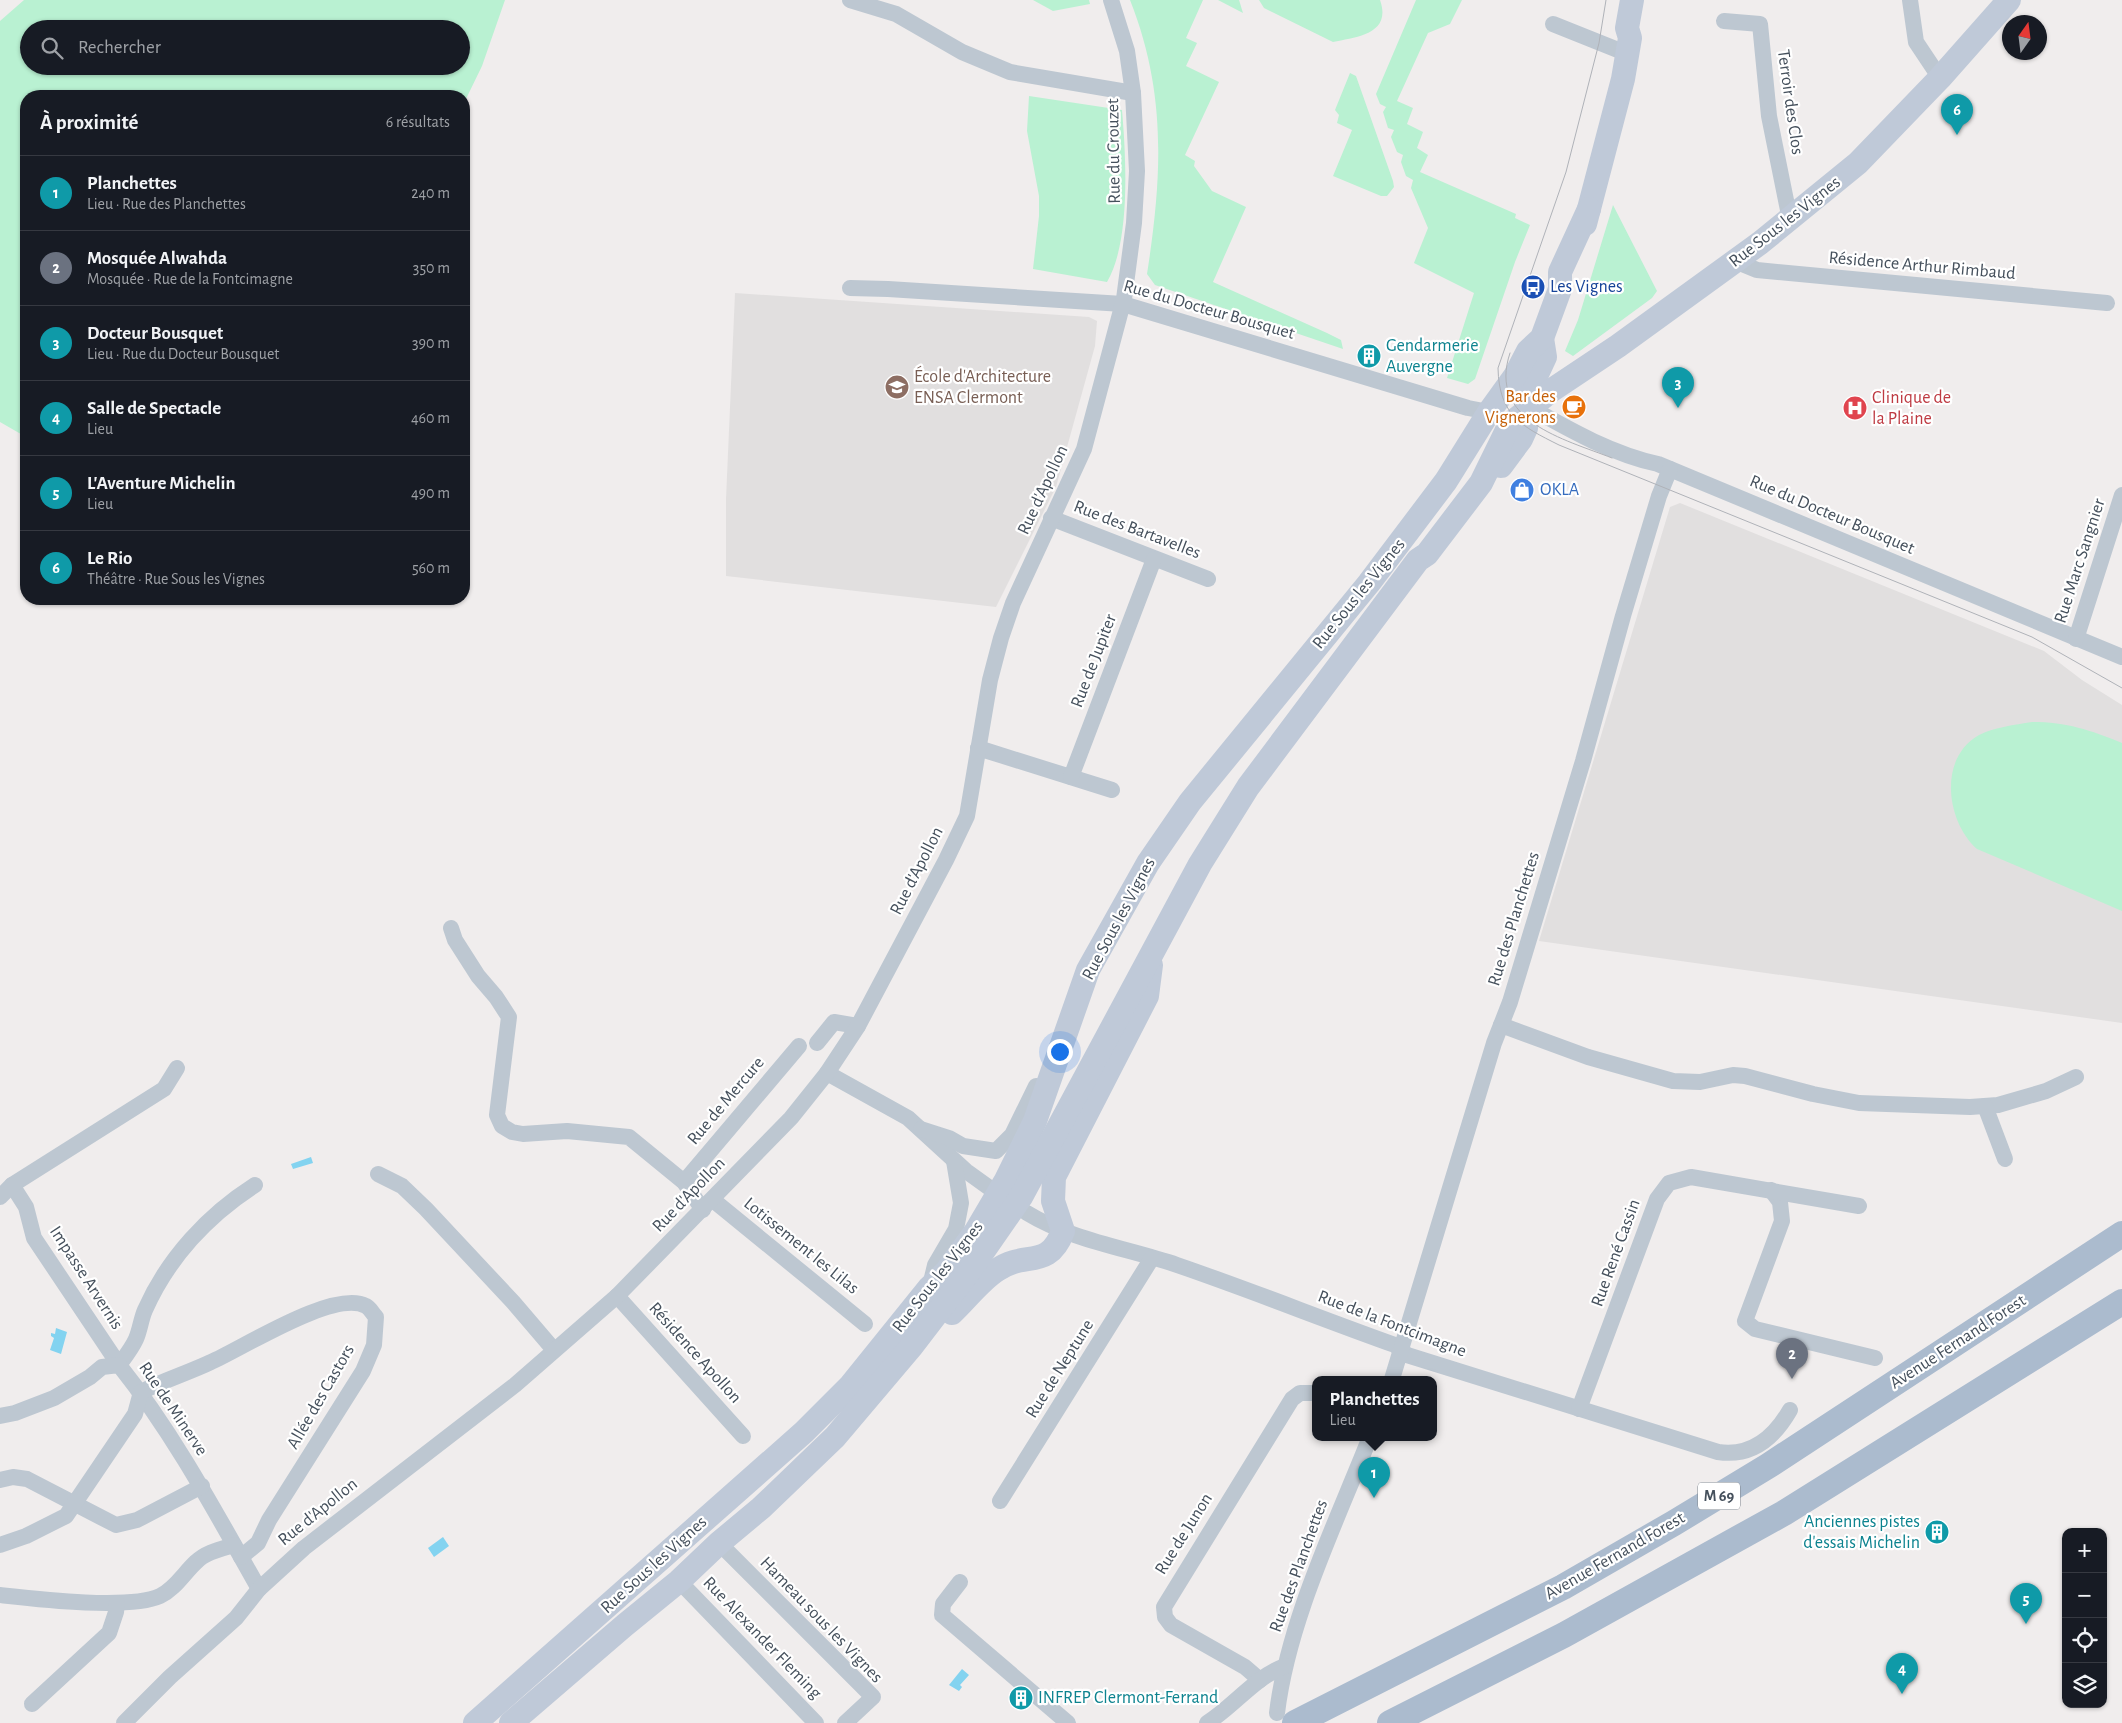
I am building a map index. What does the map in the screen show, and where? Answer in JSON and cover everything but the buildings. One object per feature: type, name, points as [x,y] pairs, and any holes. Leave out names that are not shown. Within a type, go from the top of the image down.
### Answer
[{"type":"main road","name":"Avenue Fernand Forest","points":[[1286,1718],[1563,1588],[1768,1466],[2122,1234]]},
{"type":"main road","name":"M 69","points":[[1390,1723],[1564,1636],[1784,1513],[2122,1302]]},
{"type":"street","points":[[850,0],[896,14],[962,52],[1010,72],[1133,93]]},
{"type":"street","name":"Rue du Crouzet","points":[[1111,0],[1127,51],[1133,93],[1136,179],[1134,223],[1123,304]]},
{"type":"street","points":[[1529,407],[1532,385],[1560,289],[1573,278],[1589,209],[1624,78],[1629,46],[1628,28],[1632,0]]},
{"type":"street","points":[[1629,46],[1637,31],[1640,0]]},
{"type":"street","points":[[1910,0],[1916,42],[1940,78]]},
{"type":"street","name":"Rue Sous les Vignes","points":[[511,1723],[625,1624],[679,1581],[718,1543],[761,1508],[835,1437],[879,1386],[972,1269],[1017,1204],[1205,855],[1248,787],[1418,560],[1427,554],[1480,483],[1507,430],[1529,407],[1735,261],[1790,220],[1858,163],[1940,78],[2009,0]]},
{"type":"street","name":"Terroir des Clos","points":[[1724,21],[1760,24],[1769,116],[1790,220]]},
{"type":"street","points":[[1553,24],[1629,46]]},
{"type":"street","name":"Résidence Arthur Rimbaud","points":[[1735,261],[1757,270],[2107,303]]},
{"type":"street","name":"Rue du Docteur Bousquet","points":[[850,288],[888,288],[1123,304],[1468,408],[1489,412]]},
{"type":"street","name":"Rue d'Apollon","points":[[124,1723],[170,1677],[236,1618],[259,1590],[304,1548],[515,1385],[617,1296],[791,1118],[827,1073],[858,1026],[958,835],[970,802],[978,748],[1001,638],[1013,604],[1084,449],[1123,304]]},
{"type":"street","points":[[1543,347],[1550,364],[1565,373],[1578,373]]},
{"type":"street","points":[[1489,412],[1515,376],[1528,351],[1543,347]]},
{"type":"street","name":"Rue Sous les Vignes","points":[[1489,412],[1529,407]]},
{"type":"street","name":"Rue du Docteur Bousquet","points":[[1529,407],[1568,431],[1638,460],[1658,464],[2122,657]]},
{"type":"street","name":"Rue Sous les Vignes","points":[[1480,483],[1485,450],[1492,433],[1492,422],[1489,412]]},
{"type":"street","name":"Rue Sous les Vignes","points":[[475,1723],[804,1432],[850,1386],[929,1288],[946,1272],[976,1231],[1006,1180],[1035,1121],[1067,1036],[1088,970],[1148,862],[1223,760],[1407,535],[1446,482],[1489,412]]},
{"type":"street","name":"Rue des Planchettes","points":[[1393,1376],[1501,1025],[1510,1002],[1583,761],[1659,496],[1670,469]]},
{"type":"street","name":"Rue Marc Sangnier","points":[[2076,638],[2122,495]]},
{"type":"street","name":"Rue des Bartavelles","points":[[1052,518],[1208,579]]},
{"type":"street","name":"Rue de Jupiter","points":[[1071,777],[1154,559]]},
{"type":"street","points":[[978,748],[1112,790]]},
{"type":"street","points":[[451,928],[454,940],[509,1017],[497,1116],[502,1126],[512,1132],[523,1134],[567,1131],[629,1137],[684,1182],[708,1205]]},
{"type":"street","points":[[930,1323],[948,1316],[988,1277],[1005,1265],[1048,1254],[1058,1243],[1063,1231],[1053,1201],[1054,1177],[1148,996],[1150,956]]},
{"type":"street","points":[[818,1043],[834,1022],[858,1026]]},
{"type":"street","points":[[1501,1025],[1588,1057],[1673,1081],[1700,1082],[1733,1075],[1745,1076],[1820,1096],[1859,1103],[1985,1106],[2046,1091],[2076,1077]]},
{"type":"street","points":[[920,1129],[949,1138],[963,1146],[996,1151],[1012,1135],[1031,1100],[1044,1065],[1067,1036]]},
{"type":"street","name":"Rue de Mercure","points":[[684,1182],[799,1046]]},
{"type":"street","points":[[0,1197],[12,1185],[164,1089],[177,1068]]},
{"type":"street","points":[[827,1073],[908,1118],[954,1161],[991,1189]]},
{"type":"street","points":[[1985,1106],[2005,1159]]},
{"type":"street","points":[[929,1288],[935,1265],[956,1229],[962,1203],[954,1161]]},
{"type":"street","points":[[378,1174],[402,1186],[426,1209],[554,1350]]},
{"type":"street","name":"Rue René Cassin","points":[[1579,1409],[1657,1199],[1669,1183],[1691,1177],[1859,1206]]},
{"type":"street","name":"Impasse Arvernis","points":[[12,1185],[26,1208],[34,1238],[119,1365]]},
{"type":"street","points":[[119,1365],[136,1340],[145,1310],[179,1254],[202,1227],[228,1202],[255,1185]]},
{"type":"street","points":[[1771,1190],[1780,1202],[1782,1221],[1745,1322],[1755,1329],[1875,1358]]},
{"type":"street","name":"Lotissement les Lilas","points":[[708,1205],[865,1324]]},
{"type":"street","name":"Rue de la Fontcimagne","points":[[1027,1213],[1063,1231],[1152,1258],[1395,1344],[1407,1355],[1718,1452],[1731,1454],[1745,1452],[1767,1438],[1790,1410]]},
{"type":"street","name":"Rue de Neptune","points":[[1000,1501],[1152,1258]]},
{"type":"street","name":"Résidence Apollon","points":[[617,1296],[743,1436]]},
{"type":"street","name":"Allée des Castors","points":[[141,1392],[162,1381],[210,1363],[318,1309],[356,1303],[367,1306],[376,1317],[374,1345],[360,1377],[269,1520],[258,1543],[237,1551]]},
{"type":"street","name":"Rue de Minerve","points":[[0,1416],[15,1413],[54,1398],[90,1378],[102,1368],[119,1365],[141,1392],[202,1486],[259,1590]]},
{"type":"street","points":[[0,1544],[56,1522],[66,1516],[135,1414],[141,1392]]},
{"type":"street","name":"Rue de Junon","points":[[1260,1680],[1245,1668],[1172,1625],[1164,1616],[1164,1607],[1292,1400],[1300,1393],[1312,1394]]},
{"type":"street","name":"Rue des Planchettes","points":[[1286,1718],[1284,1666],[1312,1583],[1368,1441]]},
{"type":"street","points":[[0,1480],[13,1477],[27,1479],[116,1525],[125,1525],[202,1486]]},
{"type":"street","name":"Hameau sous les Vignes","points":[[718,1543],[873,1697],[844,1723]]},
{"type":"street","points":[[0,1595],[117,1603],[147,1601],[162,1596],[175,1585],[196,1561],[205,1556],[237,1551]]},
{"type":"street","name":"Rue Alexander Fleming","points":[[679,1581],[816,1723]]},
{"type":"street","points":[[960,1582],[943,1604],[942,1615],[1068,1723]]},
{"type":"street","points":[[32,1704],[109,1633],[117,1603]]},
{"type":"street","points":[[1207,1723],[1236,1702],[1260,1680],[1284,1666]]},
{"type":"shaded area","points":[[735,293],[1089,317],[1097,321],[1095,346],[1056,487],[996,607],[726,576],[726,499]]},
{"type":"shaded area","points":[[1680,503],[2044,651],[2082,680],[2122,705],[2122,1023],[1539,941],[1670,507]]},
{"type":"green space","points":[[24,0],[505,0],[482,66],[470,91],[20,90],[20,434],[0,422],[0,21]]},
{"type":"green space","points":[[1033,0],[1089,0],[1090,4],[1053,11]]},
{"type":"green space","points":[[1130,0],[1203,0],[1186,38],[1197,43],[1186,66],[1219,82],[1185,155],[1195,161],[1194,166],[1212,191],[1246,207],[1213,282],[1341,340],[1343,349],[1155,285],[1147,274],[1156,204],[1158,170],[1156,102],[1142,35]]},
{"type":"green space","points":[[1218,0],[1239,0],[1243,13]]},
{"type":"green space","points":[[1259,0],[1380,0],[1381,20],[1377,27],[1370,32],[1333,42],[1264,8]]},
{"type":"green space","points":[[1416,0],[1462,0],[1450,24],[1428,33],[1397,101],[1413,108],[1407,124],[1423,132],[1417,148],[1428,155],[1420,172],[1516,214],[1515,218],[1530,225],[1515,262],[1475,379],[1468,384],[1447,378],[1474,293],[1414,263],[1428,228],[1411,188],[1413,180],[1406,176],[1401,162],[1403,155],[1397,152],[1391,137],[1394,130],[1388,128],[1383,112],[1386,107],[1380,104],[1376,94]]},
{"type":"green space","points":[[1350,73],[1356,76],[1393,181],[1394,187],[1387,196],[1381,196],[1333,176],[1352,130],[1337,123],[1339,115],[1335,110]]},
{"type":"green space","points":[[1029,96],[1122,110],[1125,151],[1123,222],[1115,265],[1107,282],[1033,269],[1039,216],[1039,196],[1027,131]]},
{"type":"green space","points":[[1613,205],[1657,291],[1652,298],[1573,356],[1565,351],[1578,320]]},
{"type":"green space","points":[[2032,722],[2056,723],[2078,728],[2122,743],[2122,911],[1977,849],[1958,823],[1953,807],[1952,774],[1957,759],[1966,745],[1979,735],[1992,730]]},
{"type":"water","points":[[311,1157],[313,1163],[293,1169],[291,1164]]},
{"type":"water","points":[[56,1328],[67,1332],[61,1354],[50,1350],[54,1338],[51,1336],[51,1333],[55,1334]]},
{"type":"water","points":[[443,1537],[449,1546],[434,1557],[428,1548]]},
{"type":"water","points":[[962,1669],[969,1675],[960,1685],[962,1687],[959,1691],[949,1685]]},
{"type":"tram line","points":[[1606,0],[1599,43],[1566,172],[1498,368],[1499,384],[1508,408],[1523,425],[1559,445],[2032,637],[2122,688]]},
{"type":"tram line","points":[[1510,353],[1506,376],[1509,395],[1520,411],[1534,424],[1553,434],[1612,458]]},
{"type":"place","name":"Le Rio","points":[[1957,135]]},
{"type":"place","name":"Les Vignes","points":[[1533,287]]},
{"type":"place","name":"Gendarmerie Auvergne","points":[[1369,356]]},
{"type":"place","name":"École d'Architecture ENSA Clermont","points":[[897,387]]},
{"type":"place","name":"Bar des Vignerons","points":[[1574,407]]},
{"type":"place","name":"Docteur Bousquet","points":[[1678,408]]},
{"type":"place","name":"Clinique de la Plaine","points":[[1855,408]]},
{"type":"place","name":"OKLA","points":[[1522,490]]},
{"type":"place","name":"Mosquée Alwahda","points":[[1792,1379]]},
{"type":"place","name":"Planchettes","points":[[1374,1498]]},
{"type":"place","name":"Anciennes pistes d'essais Michelin","points":[[1937,1532]]},
{"type":"place","name":"L'Aventure Michelin","points":[[2026,1624]]},
{"type":"place","name":"Salle de Spectacle","points":[[1902,1694]]},
{"type":"place","name":"INFREP Clermont-Ferrand","points":[[1021,1698]]}]
